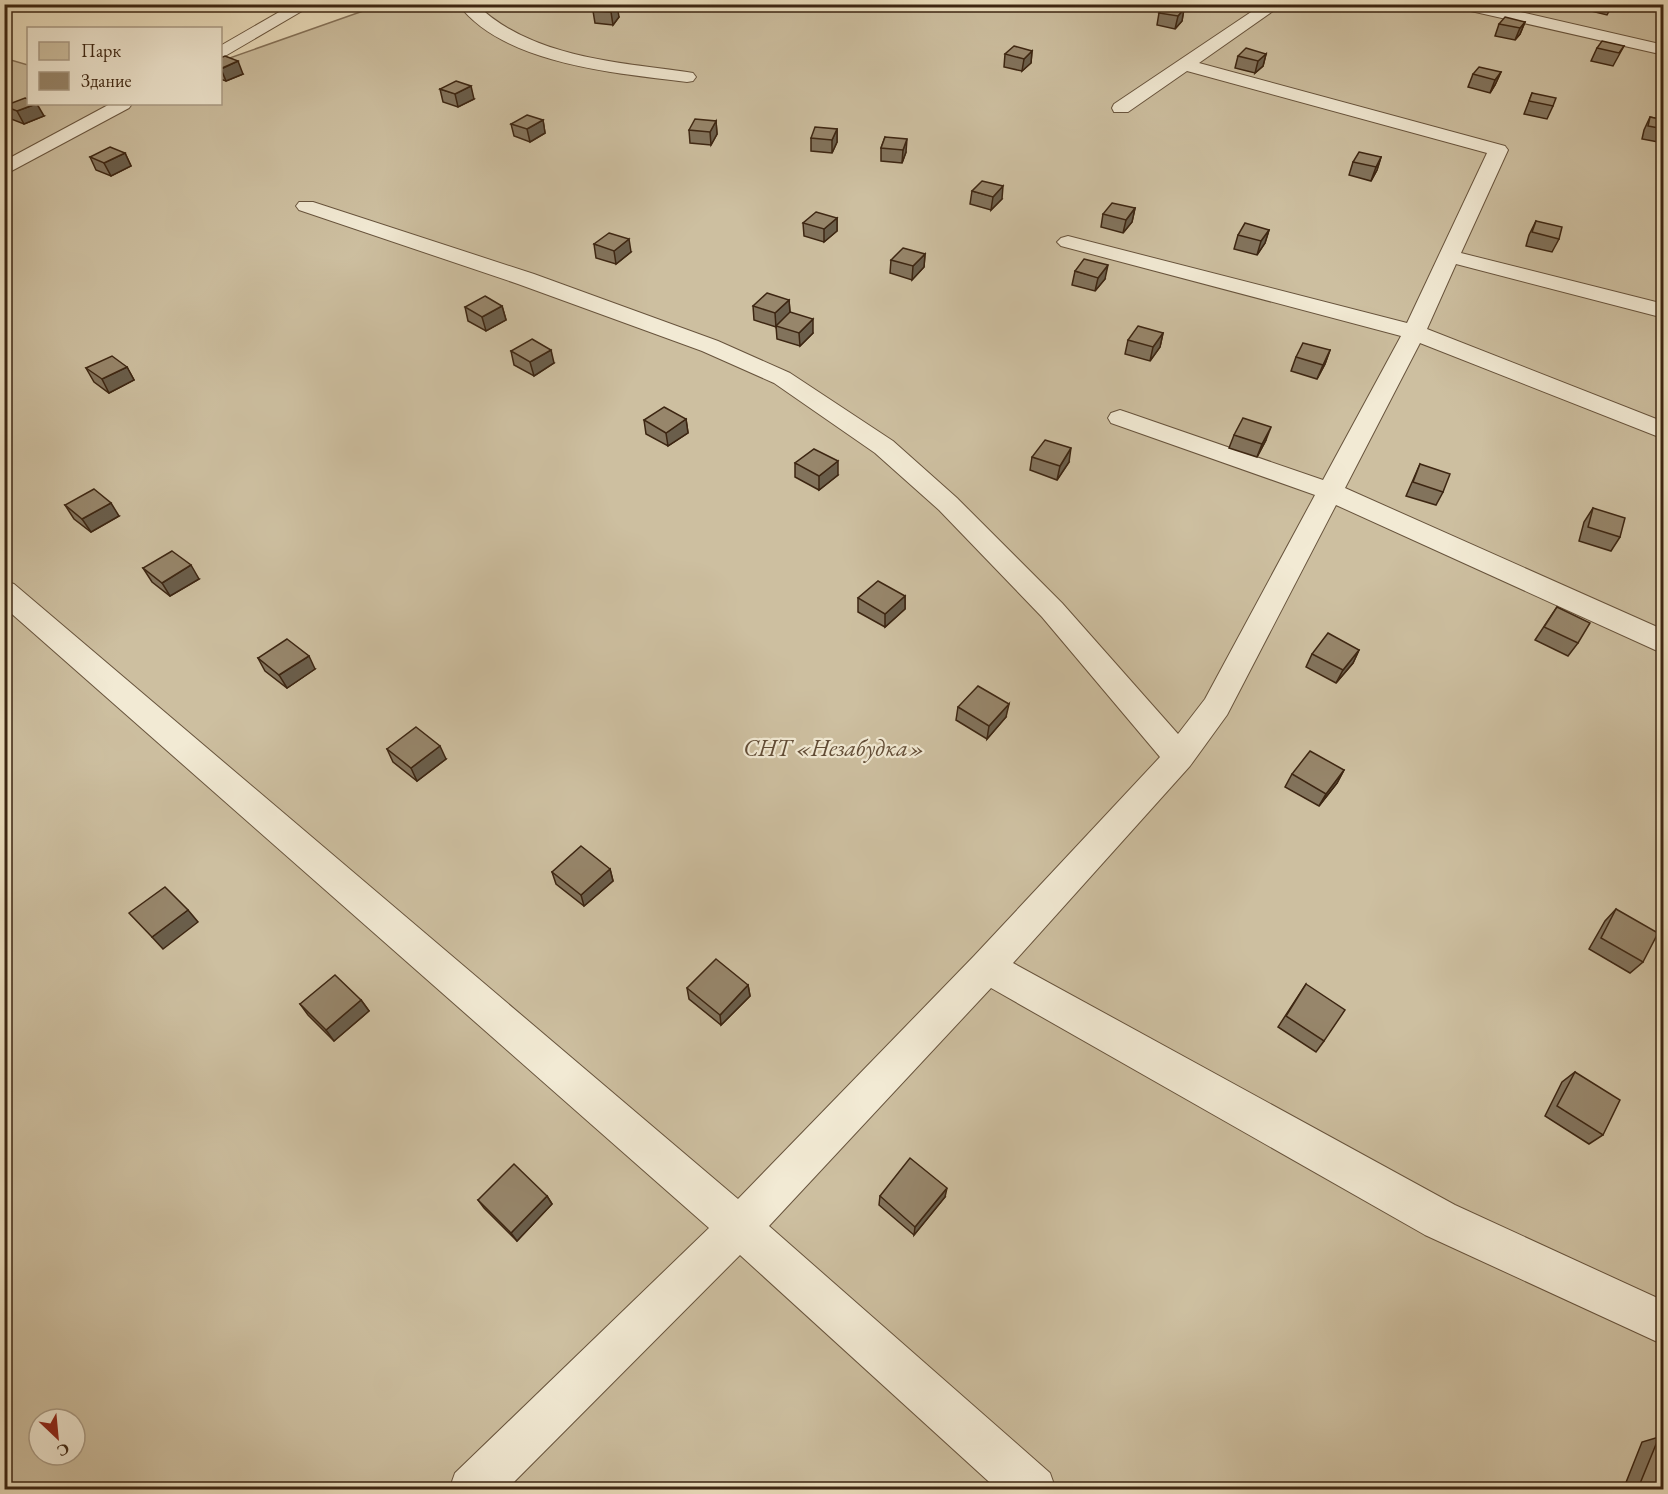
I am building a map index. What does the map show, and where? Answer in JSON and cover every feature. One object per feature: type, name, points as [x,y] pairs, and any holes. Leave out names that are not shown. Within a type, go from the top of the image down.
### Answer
[{"type":"lane","points":[[222,53],[306,4]]},
{"type":"lane","points":[[466,4],[471,11],[510,38],[549,52],[588,62],[687,77]]},
{"type":"lane","points":[[1121,108],[1275,4]]},
{"type":"lane","points":[[1462,4],[1664,50]]},
{"type":"lane","points":[[1525,19],[1541,4]]},
{"type":"lane","points":[[472,1490],[739,1227],[987,967],[1179,757],[1216,707],[1414,332],[1498,150],[1185,65]]},
{"type":"lane","points":[[4,169],[121,105]]},
{"type":"lane","points":[[306,206],[537,283],[710,346],[783,378],[884,447],[948,504],[1052,610],[1179,757]]},
{"type":"lane","points":[[1068,242],[1414,332],[1664,431]]},
{"type":"lane","points":[[1449,256],[1664,311]]},
{"type":"lane","points":[[1120,418],[1329,491],[1664,643]]},
{"type":"lane","points":[[4,591],[739,1227],[1033,1490]]},
{"type":"lane","points":[[987,967],[1440,1220],[1664,1324]]},
{"type":"green space","name":"СНТ «Незабудка»","points":[[380,5],[1663,5],[1663,1489],[5,1489],[4,58],[27,65],[27,105],[222,105],[222,61]]},
{"type":"building","points":[[598,4],[617,5],[611,12],[593,11]]},
{"type":"building","points":[[1166,5],[1184,9],[1178,16],[1159,13]]},
{"type":"building","points":[[1505,17],[1525,22],[1520,28],[1499,24]]},
{"type":"building","points":[[1602,41],[1624,46],[1619,53],[1597,48]]},
{"type":"building","points":[[1014,46],[1032,51],[1024,59],[1005,54]]},
{"type":"building","points":[[1246,48],[1266,54],[1258,61],[1238,56]]},
{"type":"building","points":[[225,56],[238,61],[222,68],[222,57]]},
{"type":"building","points":[[1479,67],[1501,72],[1495,80],[1473,74]]},
{"type":"building","points":[[456,81],[471,86],[455,94],[440,89]]},
{"type":"building","points":[[1532,93],[1556,98],[1553,106],[1529,101]]},
{"type":"building","points":[[25,98],[27,105],[33,105],[17,111],[4,106]]},
{"type":"building","points":[[527,115],[543,120],[527,129],[511,124]]},
{"type":"building","points":[[1650,117],[1664,120],[1664,129],[1648,126]]},
{"type":"building","points":[[695,119],[716,121],[710,132],[689,130]]},
{"type":"building","points":[[815,127],[837,129],[832,140],[811,138]]},
{"type":"building","points":[[885,137],[907,139],[903,150],[881,148]]},
{"type":"building","points":[[110,147],[125,153],[104,163],[90,157]]},
{"type":"building","points":[[1359,152],[1381,157],[1376,167],[1353,162]]},
{"type":"building","points":[[982,181],[1003,186],[993,197],[972,191]]},
{"type":"building","points":[[1112,203],[1135,208],[1126,220],[1103,214]]},
{"type":"building","points":[[816,212],[837,218],[824,229],[803,223]]},
{"type":"building","points":[[1536,221],[1562,227],[1559,239],[1532,232]]},
{"type":"building","points":[[1245,223],[1269,230],[1261,241],[1238,235]]},
{"type":"building","points":[[609,233],[629,239],[614,251],[594,244]]},
{"type":"building","points":[[903,248],[925,254],[913,266],[891,260]]},
{"type":"building","points":[[1084,259],[1108,265],[1098,278],[1075,271]]},
{"type":"building","points":[[767,293],[789,300],[775,313],[753,306]]},
{"type":"building","points":[[485,296],[502,306],[482,317],[465,307]]},
{"type":"building","points":[[790,312],[813,319],[799,333],[776,326]]},
{"type":"building","points":[[1138,326],[1163,333],[1153,347],[1128,340]]},
{"type":"building","points":[[532,339],[551,350],[530,362],[511,351]]},
{"type":"building","points":[[1303,343],[1330,350],[1323,365],[1296,357]]},
{"type":"building","points":[[112,356],[127,367],[102,379],[86,368]]},
{"type":"building","points":[[664,407],[686,419],[666,433],[644,420]]},
{"type":"building","points":[[1243,418],[1271,427],[1262,444],[1234,435]]},
{"type":"building","points":[[1045,440],[1071,448],[1060,466],[1032,457]]},
{"type":"building","points":[[814,449],[838,461],[819,476],[795,463]]},
{"type":"building","points":[[1420,464],[1450,474],[1443,492],[1413,482]]},
{"type":"building","points":[[94,489],[111,503],[82,519],[65,505]]},
{"type":"building","points":[[1593,508],[1625,518],[1620,537],[1588,527]]},
{"type":"building","points":[[172,551],[191,565],[162,583],[143,568]]},
{"type":"building","points":[[878,581],[905,596],[885,614],[858,598]]},
{"type":"building","points":[[1557,607],[1590,623],[1578,643],[1544,627]]},
{"type":"building","points":[[1328,633],[1359,650],[1343,670],[1312,654]]},
{"type":"building","points":[[287,639],[309,656],[279,675],[258,658]]},
{"type":"building","points":[[978,686],[1009,704],[989,726],[958,707]]},
{"type":"building","points":[[416,727],[440,746],[411,768],[387,749]]},
{"type":"building","points":[[1310,751],[1344,770],[1326,794],[1292,774]]},
{"type":"building","points":[[581,846],[610,869],[581,895],[552,872]]},
{"type":"building","points":[[165,887],[188,910],[152,937],[129,913]]},
{"type":"building","points":[[1616,909],[1658,933],[1643,962],[1601,938]]},
{"type":"building","points":[[716,959],[748,985],[720,1015],[687,988]]},
{"type":"building","points":[[335,975],[361,1000],[326,1030],[300,1004]]},
{"type":"building","points":[[1306,984],[1345,1010],[1324,1041],[1286,1016]]},
{"type":"building","points":[[1575,1072],[1620,1100],[1603,1135],[1557,1106]]},
{"type":"building","points":[[910,1158],[947,1188],[915,1227],[880,1196]]},
{"type":"building","points":[[514,1164],[547,1196],[511,1233],[478,1200]]},
{"type":"building","points":[[1659,1437],[1664,1440],[1664,1490],[1644,1490],[1639,1486]]}]
